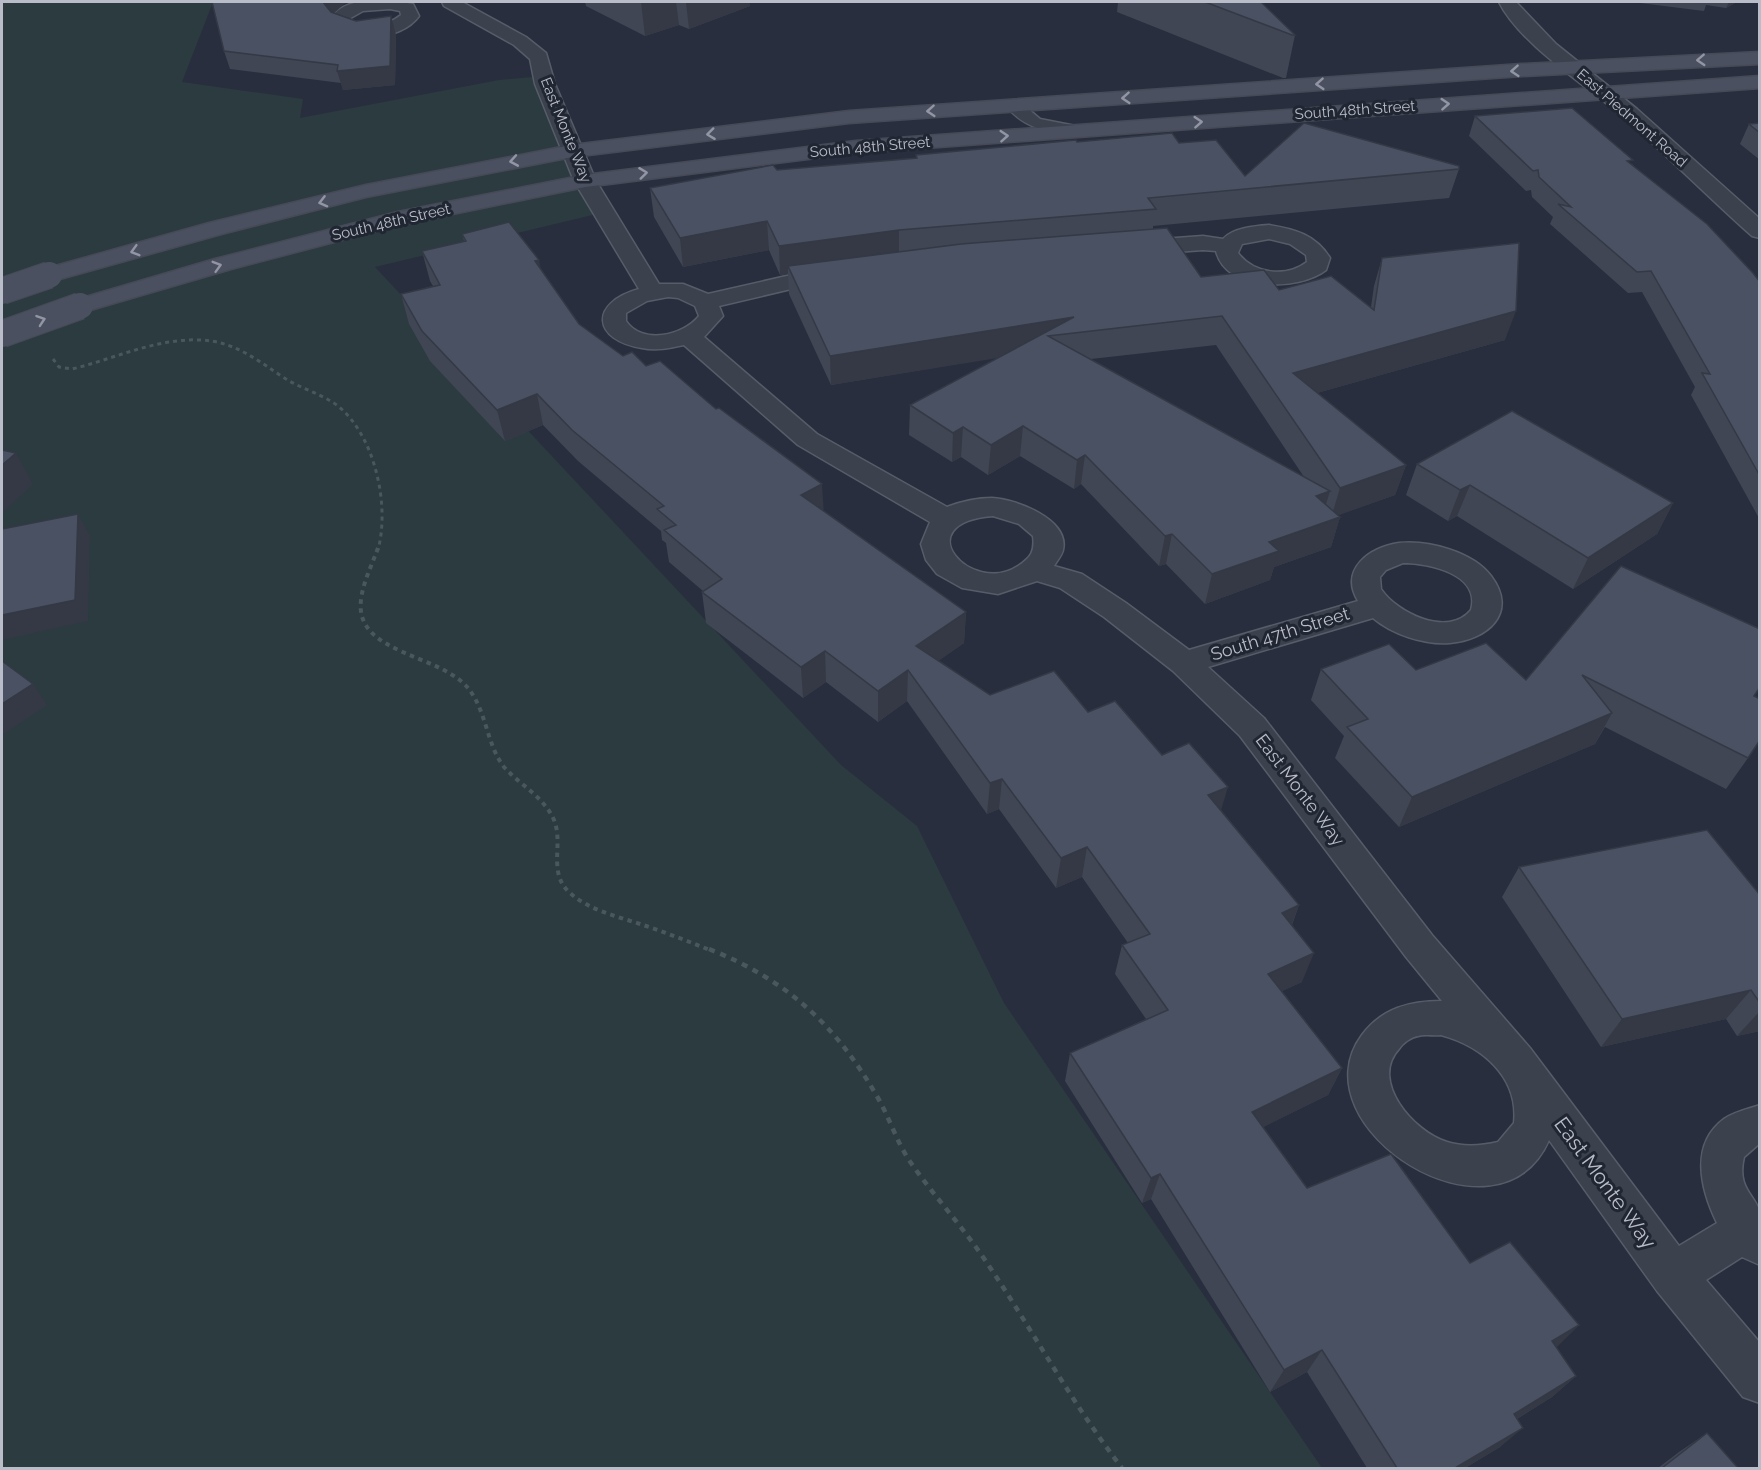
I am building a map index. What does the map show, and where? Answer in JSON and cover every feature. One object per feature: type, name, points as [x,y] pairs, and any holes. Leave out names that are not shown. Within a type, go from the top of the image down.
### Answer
[{"type":"main road","name":"South 48th Street","points":[[2,291],[49,275],[217,228],[355,194],[572,151],[849,117],[1573,67],[1760,58]]},
{"type":"main road","name":"South 48th Street","points":[[2,334],[80,306],[223,264],[398,219],[585,181],[856,147],[1760,82]]},
{"type":"street","name":"East Monte Way","points":[[450,2],[520,41],[539,57],[545,84],[585,181],[652,291]]},
{"type":"street","name":"East Piedmont Road","points":[[1508,2],[1520,19],[1573,67],[1755,222]]},
{"type":"street","points":[[1110,250],[1203,243],[1228,246]]},
{"type":"street","points":[[705,302],[711,316],[707,324],[688,336],[659,342],[631,337],[621,331],[616,324],[615,316],[618,308],[627,300],[652,291],[683,291],[705,302],[791,282],[856,274]]},
{"type":"street","points":[[688,336],[762,404],[826,452],[906,494],[947,520]]},
{"type":"street","points":[[976,508],[1012,510],[1028,517],[1044,531],[1050,549],[1046,561],[1037,571],[1021,579],[982,582],[963,576],[948,567],[938,556],[934,543],[937,530],[947,520],[960,512],[976,508]]},
{"type":"street","name":"East Monte Way","points":[[1037,571],[1071,581],[1116,610],[1184,663],[1252,727],[1419,946],[1516,1061],[1673,1275],[1760,1380]]},
{"type":"street","name":"South 47th Street","points":[[1184,663],[1376,606]]},
{"type":"street","points":[[1673,1275],[1752,1237],[1728,1202],[1720,1175],[1725,1150],[1738,1133],[1760,1124]]},
{"type":"lane","points":[[1014,105],[1021,116],[1038,125],[1080,130]]},
{"type":"path","points":[[50,356],[59,367],[72,369],[175,338],[199,338],[255,356],[288,381],[329,400],[344,411],[358,431],[372,463],[382,522],[381,540],[362,592],[359,607],[362,623],[373,636],[456,675],[470,688],[499,760],[537,795],[555,821],[558,850],[556,872],[565,888],[612,914],[728,957],[805,1003],[827,1026],[883,1107],[903,1151],[966,1232],[1080,1411],[1122,1468]]},
{"type":"shaded area","points":[[2,2],[213,2],[182,82],[303,99],[300,118],[499,80],[543,76],[605,212],[375,267],[841,765],[917,826],[1004,1003],[1322,1468],[2,1468]]},
{"type":"building","points":[[212,2],[323,2],[331,12],[356,21],[391,16],[390,66],[337,71],[338,65],[224,51]]},
{"type":"building","points":[[1205,2],[1261,2],[1295,35],[1292,35]]},
{"type":"building","points":[[1572,108],[1633,160],[1627,161],[1707,224],[1760,282],[1760,476],[1702,373],[1710,374],[1651,271],[1637,272],[1558,204],[1571,207],[1539,177],[1538,170],[1533,171],[1475,116]]},
{"type":"building","points":[[1304,123],[1459,166],[1459,169],[1148,198],[1156,209],[899,230],[779,246],[767,221],[680,238],[650,188],[773,165],[777,170],[917,158],[916,155],[1076,140],[1077,142],[1172,133],[1179,143],[1216,140],[1245,176]]},
{"type":"building","points":[[1760,123],[1760,133],[1749,124]]},
{"type":"building","points":[[509,222],[539,260],[535,261],[579,324],[623,356],[632,352],[646,366],[660,361],[716,409],[719,408],[822,484],[801,495],[966,612],[916,646],[990,695],[1054,671],[1088,712],[1115,701],[1162,755],[1189,743],[1228,787],[1208,795],[1299,905],[1282,913],[1314,953],[1268,974],[1342,1068],[1252,1112],[1307,1188],[1391,1154],[1470,1263],[1510,1242],[1579,1325],[1552,1341],[1576,1376],[1514,1414],[1523,1428],[1455,1468],[1397,1468],[1322,1350],[1284,1370],[1160,1174],[1151,1178],[1070,1053],[1168,1010],[1122,945],[1150,934],[1087,847],[1061,858],[1002,779],[990,783],[908,670],[878,691],[825,651],[801,667],[702,592],[722,579],[664,530],[676,525],[657,509],[664,506],[572,430],[537,394],[497,410],[422,331],[401,294],[440,285],[422,251],[466,241],[462,234]]},
{"type":"building","points":[[1167,228],[1201,277],[1264,270],[1279,290],[1331,276],[1374,310],[1382,258],[1519,243],[1516,311],[1293,373],[1406,465],[1340,488],[1222,316],[1048,336],[1330,491],[1316,496],[1340,517],[1269,542],[1279,551],[1212,574],[1172,534],[1165,536],[1085,455],[1077,460],[1023,426],[991,445],[963,427],[953,433],[910,405],[1074,317],[830,356],[788,266],[961,244]]},
{"type":"building","points":[[1512,411],[1673,503],[1588,558],[1470,485],[1460,490],[1417,464]]},
{"type":"building","points":[[2,450],[16,453],[2,465]]},
{"type":"building","points":[[78,514],[75,600],[2,615],[2,529]]},
{"type":"building","points":[[1621,566],[1760,629],[1760,687],[1754,696],[1760,699],[1760,740],[1748,758],[1582,675],[1612,713],[1412,797],[1347,727],[1368,719],[1321,669],[1389,644],[1416,670],[1486,643],[1526,680]]},
{"type":"building","points":[[2,661],[33,684],[2,704]]},
{"type":"building","points":[[1707,830],[1760,895],[1760,1003],[1751,990],[1622,1019],[1519,867]]},
{"type":"building","points":[[1707,1433],[1738,1468],[1662,1468]]}]
